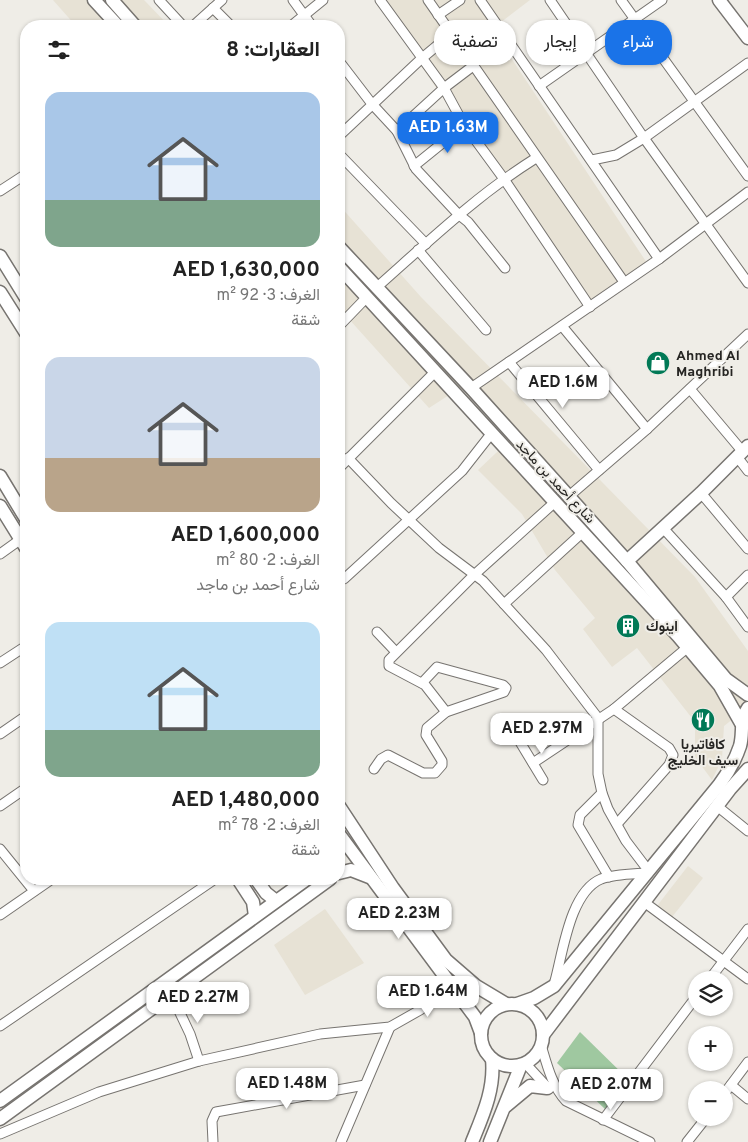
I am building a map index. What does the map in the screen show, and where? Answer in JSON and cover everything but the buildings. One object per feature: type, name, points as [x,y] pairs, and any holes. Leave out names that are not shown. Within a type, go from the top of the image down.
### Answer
[{"type":"street","points":[[94,0],[112,20]]},
{"type":"street","points":[[112,0],[130,20]]},
{"type":"street","points":[[158,0],[176,20]]},
{"type":"street","points":[[200,20],[222,0]]},
{"type":"street","points":[[293,0],[308,20]]},
{"type":"street","points":[[298,20],[324,0]]},
{"type":"street","points":[[380,0],[421,59],[444,88],[463,123],[504,179],[590,307]]},
{"type":"street","points":[[428,0],[441,20]]},
{"type":"street","points":[[438,15],[460,0]]},
{"type":"street","points":[[480,0],[592,160],[659,260]]},
{"type":"street","points":[[550,0],[563,20]]},
{"type":"street","points":[[621,0],[748,176]]},
{"type":"street","points":[[595,47],[662,0]]},
{"type":"street","points":[[719,0],[748,38]]},
{"type":"street","points":[[213,8],[224,20]]},
{"type":"street","points":[[345,130],[434,48]]},
{"type":"street","points":[[592,160],[616,155],[644,138],[748,63]]},
{"type":"street","points":[[539,86],[569,65]]},
{"type":"street","points":[[593,65],[748,283]]},
{"type":"street","points":[[396,131],[444,88],[473,66],[624,282]]},
{"type":"street","points":[[345,69],[396,131],[414,166],[458,214],[468,222],[506,268]]},
{"type":"street","points":[[414,166],[461,128],[463,123]]},
{"type":"street","points":[[376,288],[458,214],[504,179],[536,158]]},
{"type":"street","points":[[345,161],[422,247],[486,330]]},
{"type":"street","points":[[0,190],[20,178]]},
{"type":"street","points":[[471,388],[624,282],[659,260],[748,192]]},
{"type":"street","name":"شارع أحمد بن ماجد","points":[[345,254],[471,388],[627,561],[726,679],[748,695]]},
{"type":"street","points":[[0,256],[20,288]]},
{"type":"street","name":"شارع أحمد بن ماجد","points":[[345,274],[688,647],[720,686],[744,735]]},
{"type":"street","points":[[0,292],[20,324]]},
{"type":"street","points":[[345,320],[366,297]]},
{"type":"street","points":[[562,326],[647,430]]},
{"type":"street","points":[[568,497],[647,430],[748,334]]},
{"type":"street","points":[[509,362],[599,470]]},
{"type":"street","points":[[345,461],[434,372]]},
{"type":"street","points":[[690,389],[743,452],[748,471]]},
{"type":"street","points":[[345,578],[462,471],[492,434]]},
{"type":"street","points":[[627,561],[743,452]]},
{"type":"street","points":[[348,458],[377,490],[408,519],[483,581],[546,650],[598,718],[598,774],[602,793],[617,824],[647,872]]},
{"type":"street","points":[[0,476],[20,509]]},
{"type":"street","points":[[701,493],[748,549]]},
{"type":"street","points":[[446,712],[422,683],[389,666],[389,660],[474,575],[555,502]]},
{"type":"street","points":[[0,506],[20,537]]},
{"type":"street","points":[[662,528],[726,597],[748,627]]},
{"type":"street","points":[[504,604],[583,532]]},
{"type":"street","points":[[0,554],[20,545]]},
{"type":"street","points":[[726,597],[748,575]]},
{"type":"street","points":[[376,632],[396,652]]},
{"type":"street","points":[[533,763],[614,709],[688,647]]},
{"type":"street","points":[[0,663],[20,650]]},
{"type":"street","points":[[374,769],[381,759],[388,755],[423,774],[435,773],[442,765],[442,761],[426,730],[446,712],[504,692],[506,688],[503,685],[435,667],[422,683]]},
{"type":"street","points":[[481,1033],[489,1014],[512,1004],[534,998],[554,986],[726,776],[744,735],[748,708]]},
{"type":"street","points":[[614,709],[669,748],[672,754],[669,765],[617,824]]},
{"type":"street","points":[[0,734],[20,720]]},
{"type":"street","points":[[520,742],[543,780]]},
{"type":"street","points":[[490,1142],[523,1064],[537,1053],[542,1040],[644,902],[717,806],[748,769]]},
{"type":"street","points":[[0,806],[20,792]]},
{"type":"street","points":[[602,793],[580,815],[578,824],[609,877]]},
{"type":"street","points":[[717,806],[748,831]]},
{"type":"street","points":[[345,815],[393,888],[446,960],[476,986],[512,1004],[527,1008],[535,1015],[541,1024],[542,1040],[550,1075],[560,1095]]},
{"type":"street","points":[[0,849],[20,874]]},
{"type":"street","points":[[345,852],[362,853],[393,888]]},
{"type":"street","points":[[345,853],[369,878],[475,1017],[486,1052],[492,1059],[507,1066],[523,1064]]},
{"type":"street","points":[[345,872],[351,870],[369,878]]},
{"type":"street","points":[[554,986],[578,901],[588,887],[609,877],[647,872]]},
{"type":"street","points":[[29,885],[34,891]]},
{"type":"street","points":[[0,915],[43,885]]},
{"type":"street","points":[[0,1026],[206,885]]},
{"type":"street","points":[[242,885],[253,902],[255,916]]},
{"type":"street","points":[[260,885],[266,893],[276,901]]},
{"type":"street","points":[[0,1101],[299,885]]},
{"type":"street","points":[[284,912],[315,885]]},
{"type":"street","points":[[0,1119],[322,885]]},
{"type":"street","points":[[644,902],[748,979]]},
{"type":"street","points":[[716,971],[748,929]]},
{"type":"street","points":[[199,1061],[190,1034],[168,998],[161,992],[163,987],[223,942],[226,936]]},
{"type":"street","points":[[0,1134],[99,1092],[199,1061],[320,1034],[390,1027],[420,1010],[449,984]]},
{"type":"street","points":[[603,1120],[688,1008]]},
{"type":"street","points":[[339,1142],[390,1027]]},
{"type":"street","points":[[472,1142],[486,1108],[493,1072],[492,1059]]},
{"type":"street","points":[[733,1081],[748,1062]]},
{"type":"street","points":[[523,1064],[548,1088],[574,1106],[635,1139],[650,1142]]},
{"type":"street","points":[[213,1142],[212,1121],[216,1112],[365,1084]]},
{"type":"street","points":[[503,1110],[530,1086],[548,1088]]},
{"type":"street","points":[[733,1087],[748,1098]]},
{"type":"street","points":[[687,1142],[700,1126]]},
{"type":"shaded area","points":[[53,0],[144,0],[163,20],[71,20]]},
{"type":"shaded area","points":[[376,0],[530,0],[504,20],[434,20],[434,65],[516,65],[649,266],[586,307]]},
{"type":"shaded area","points":[[345,212],[421,297],[695,577],[748,651],[748,707],[724,726],[722,759],[712,780],[695,757],[695,722],[637,648],[612,667],[583,629],[595,618],[555,570],[522,514],[478,470],[513,437],[463,386],[429,408],[345,315]]},
{"type":"shaded area","points":[[688,866],[703,878],[672,917],[657,906]]},
{"type":"shaded area","points":[[325,909],[364,963],[305,995],[274,945]]},
{"type":"green space","points":[[580,1032],[630,1081],[606,1110],[557,1063]]},
{"type":"place","name":"Ahmed Al Maghribi","points":[[658,363]]},
{"type":"place","name":"اينوك","points":[[628,626]]},
{"type":"place","name":"كافاتيريا سيف الخليج","points":[[703,720]]}]
